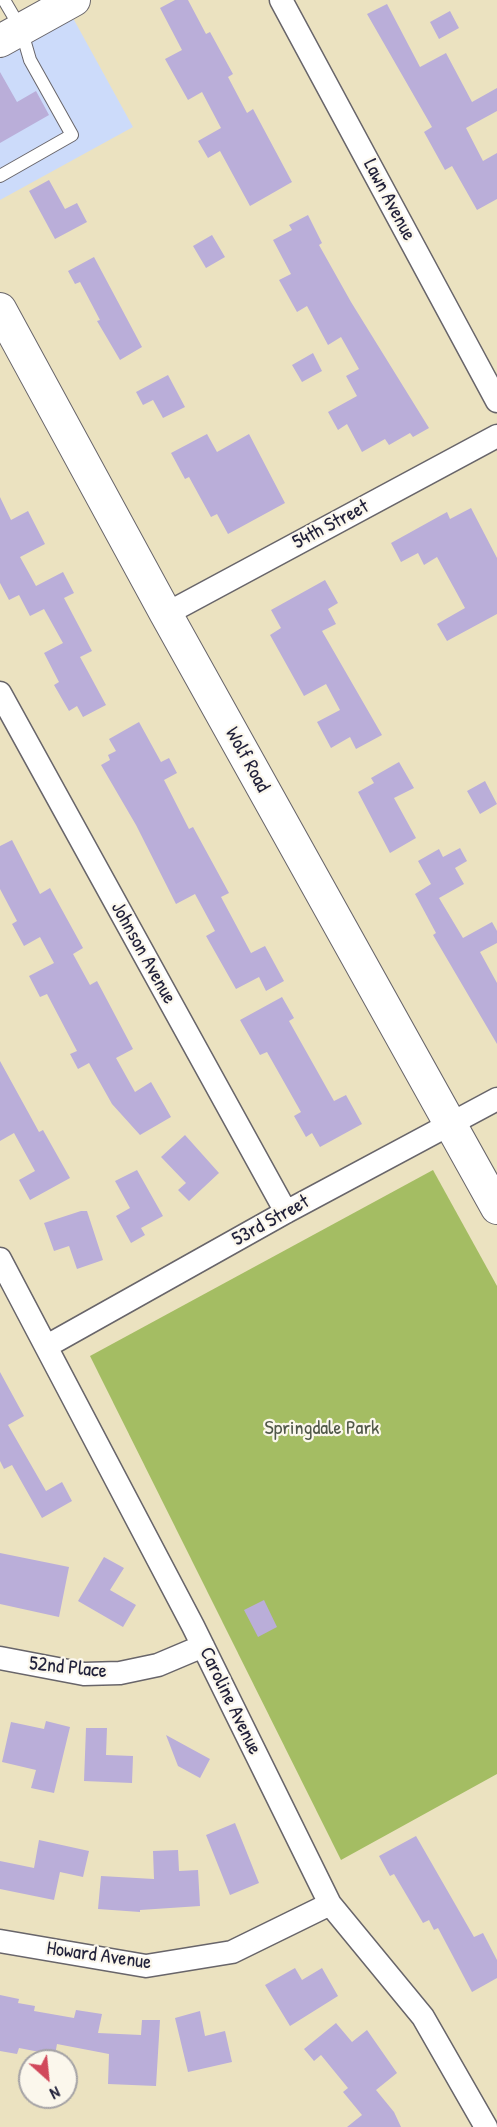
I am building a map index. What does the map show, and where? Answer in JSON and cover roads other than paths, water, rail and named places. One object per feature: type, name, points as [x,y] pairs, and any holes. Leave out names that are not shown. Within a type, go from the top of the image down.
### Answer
[{"type":"main road","points":[[11,35],[74,0]]},
{"type":"main road","name":"Wolf Road","points":[[0,309],[166,614],[497,1208]]},
{"type":"street","name":"Lawn Avenue","points":[[281,0],[497,401]]},
{"type":"street","name":"54th Street","points":[[166,614],[497,436]]},
{"type":"street","name":"Johnson Avenue","points":[[0,693],[286,1212]]},
{"type":"street","name":"53rd Street","points":[[47,1346],[286,1212],[497,1099]]},
{"type":"street","name":"Caroline Avenue","points":[[0,1259],[203,1647],[330,1904],[423,2018],[486,2127]]},
{"type":"street","name":"52nd Place","points":[[0,1658],[84,1674],[120,1673],[158,1665],[203,1647]]},
{"type":"street","name":"Howard Avenue","points":[[0,1941],[146,1966],[232,1952],[330,1904]]},
{"type":"lane","points":[[0,176],[72,135],[30,60],[11,35],[4,0]]},
{"type":"park label","name":"Springdale Park","points":[[322,1429]]}]
